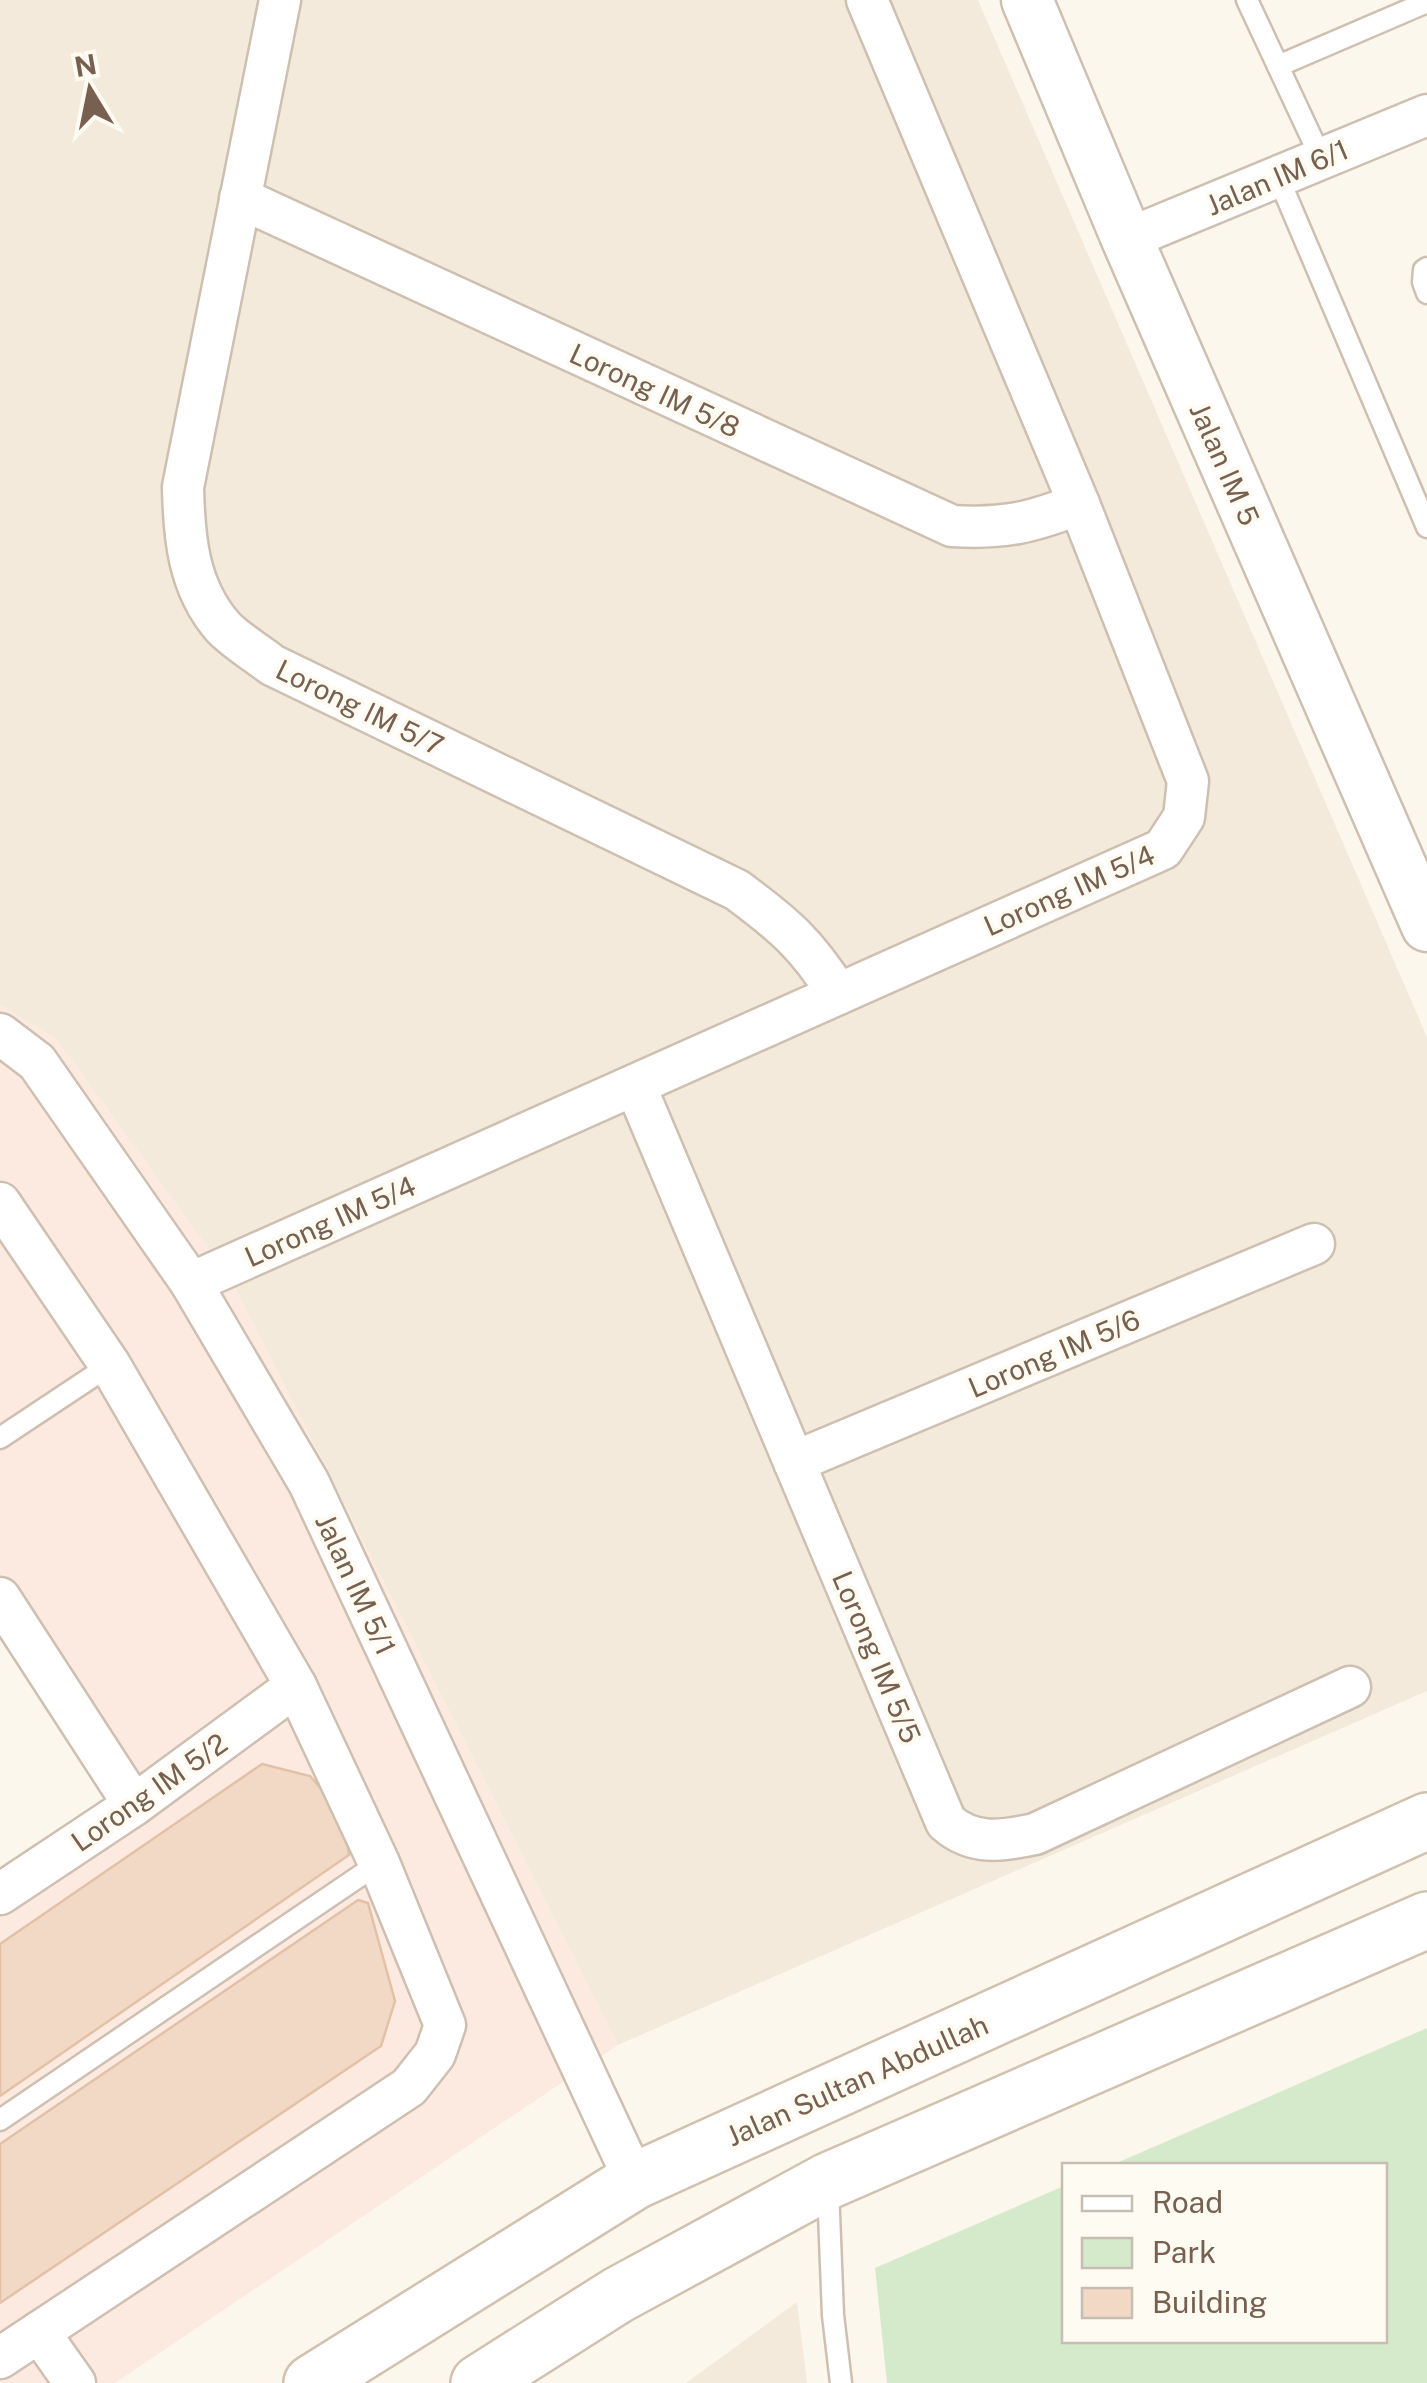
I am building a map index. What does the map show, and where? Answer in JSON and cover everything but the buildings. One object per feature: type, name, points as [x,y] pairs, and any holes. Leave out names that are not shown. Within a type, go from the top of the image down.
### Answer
[{"type":"main road","name":"Jalan Sultan Abdullah","points":[[312,2383],[635,2181],[1427,1822]]},
{"type":"main road","points":[[478,2383],[618,2295],[828,2181],[1427,1920]]},
{"type":"street","name":"Lorong IM 5/7","points":[[280,0],[183,487],[184,534],[196,584],[223,627],[272,665],[737,890],[788,928],[817,960],[838,994]]},
{"type":"street","name":"Lorong IM 5/4","points":[[191,1284],[1163,848],[1184,817],[1188,780],[1079,504],[867,0]]},
{"type":"street","name":"Jalan IM 5","points":[[1027,0],[1127,240],[1427,926]]},
{"type":"street","name":"Jalan IM 6/1","points":[[1127,240],[1427,115]]},
{"type":"street","name":"Lorong IM 5/8","points":[[240,198],[952,526],[998,528],[1036,520],[1079,504]]},
{"type":"street","name":"Jalan IM 5/1","points":[[0,1034],[37,1062],[191,1284],[309,1483],[635,2181]]},
{"type":"street","name":"Lorong IM 5/5","points":[[634,1085],[946,1822],[961,1835],[998,1842],[1035,1834],[1350,1687]]},
{"type":"street","points":[[0,1203],[110,1365],[296,1686],[379,1863],[445,2025],[434,2054],[408,2087],[0,2358]]},
{"type":"street","name":"Lorong IM 5/6","points":[[794,1462],[1314,1244]]},
{"type":"street","points":[[0,1598],[134,1805]]},
{"type":"street","name":"Lorong IM 5/2","points":[[0,1894],[134,1805],[296,1686]]},
{"type":"street","points":[[39,2332],[74,2383]]},
{"type":"lane","points":[[1246,0],[1322,158]]},
{"type":"lane","points":[[1278,66],[1427,2]]},
{"type":"lane","points":[[1278,176],[1427,527]]},
{"type":"lane","points":[[1427,268],[1422,282],[1427,292]]},
{"type":"lane","points":[[0,1438],[110,1365]]},
{"type":"lane","points":[[0,2120],[379,1863]]},
{"type":"lane","points":[[828,2181],[834,2315],[842,2383]]},
{"type":"shaded area","points":[[0,0],[978,0],[1427,1037],[1427,1691],[618,2045],[231,1280],[57,1040],[0,1005]]},
{"type":"shaded area","points":[[0,1005],[57,1040],[231,1280],[618,2045],[115,2383],[0,2383],[0,1867],[106,1797],[0,1640]]},
{"type":"shaded area","points":[[797,2302],[807,2383],[686,2383]]},
{"type":"green space","points":[[1427,2028],[1427,2383],[887,2383],[875,2268],[1062,2187],[1062,2343],[1387,2343],[1387,2163],[1117,2163]]}]
